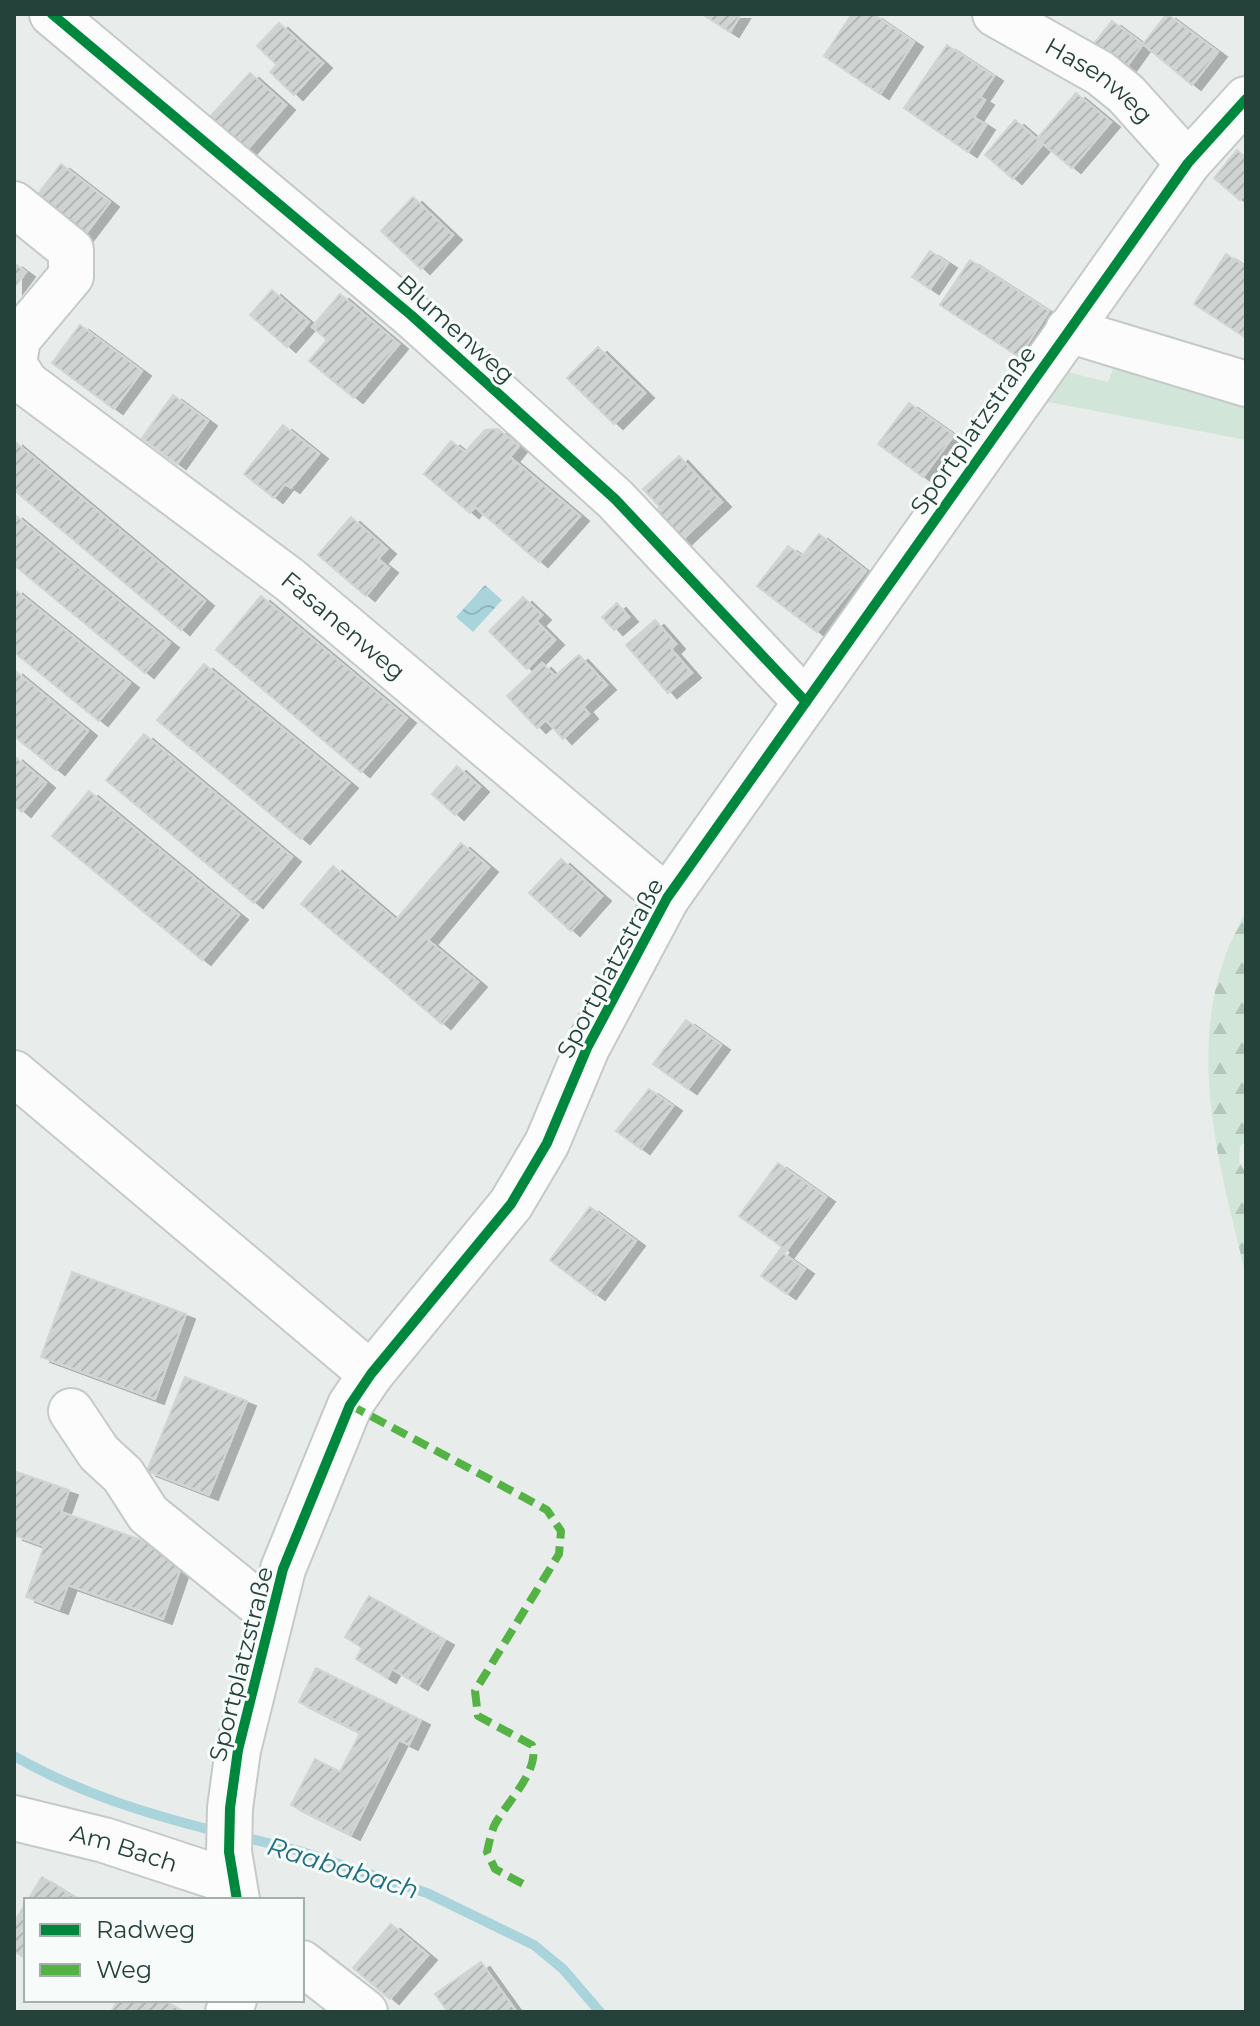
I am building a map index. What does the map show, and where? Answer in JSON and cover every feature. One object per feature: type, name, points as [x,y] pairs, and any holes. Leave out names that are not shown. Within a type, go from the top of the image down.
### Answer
[{"type":"street","name":"Blumenweg","points":[[52,14],[399,305],[615,499],[806,702]]},
{"type":"street","name":"Hasenweg","points":[[995,14],[1100,73],[1126,94],[1188,163]]},
{"type":"street","name":"Sportplatzstraße","points":[[233,1878],[230,1808],[238,1750],[270,1613],[283,1569],[350,1405],[371,1374],[493,1229],[529,1177],[587,1048],[667,898],[1188,163],[1246,99]]},
{"type":"street","name":"Fasanenweg","points":[[14,204],[71,250],[71,276],[18,339],[14,363],[26,383],[290,580],[667,898]]},
{"type":"street","points":[[1068,330],[1246,384]]},
{"type":"street","points":[[14,1073],[371,1374]]},
{"type":"street","points":[[71,1411],[148,1514],[270,1613]]},
{"type":"street","name":"Am Bach","points":[[17,1825],[104,1840],[233,1878]]},
{"type":"street","points":[[304,1965],[365,2012]]},
{"type":"green space","points":[[1118,357],[1246,395],[1246,440],[1038,400],[1063,371],[1108,382]]},
{"type":"green space","points":[[1246,912],[1246,1141],[1240,1146],[1239,1162],[1246,1173],[1246,1276],[1215,1138],[1208,1046],[1213,1001],[1225,956]]},
{"type":"water","points":[[485,585],[502,600],[473,632],[456,617]]},
{"type":"building","points":[[702,14],[741,14],[730,32]]},
{"type":"building","points":[[852,14],[873,14],[914,42],[880,94],[824,56]]},
{"type":"building","points":[[1167,14],[1218,52],[1192,85],[1143,44]]},
{"type":"building","points":[[1112,21],[1143,44],[1125,69],[1093,45]]},
{"type":"building","points":[[279,23],[323,63],[294,95],[270,72],[277,65],[257,46]]},
{"type":"building","points":[[947,45],[994,76],[980,97],[985,100],[974,117],[986,125],[968,152],[904,108]]},
{"type":"building","points":[[250,73],[286,105],[245,152],[208,119]]},
{"type":"building","points":[[1076,93],[1111,122],[1072,168],[1037,139]]},
{"type":"building","points":[[1015,120],[1043,144],[1013,179],[985,155]]},
{"type":"building","points":[[1237,150],[1246,158],[1246,193],[1240,200],[1214,178]]},
{"type":"building","points":[[61,164],[110,202],[84,236],[35,198]]},
{"type":"building","points":[[413,197],[453,235],[421,269],[381,231]]},
{"type":"building","points":[[930,251],[948,263],[930,289],[912,277]]},
{"type":"building","points":[[1226,254],[1246,267],[1246,338],[1194,304]]},
{"type":"building","points":[[970,260],[1049,311],[1019,357],[940,305]]},
{"type":"building","points":[[14,263],[26,272],[14,288]]},
{"type":"building","points":[[272,290],[309,322],[287,347],[250,315]]},
{"type":"building","points":[[340,294],[399,344],[354,398],[309,361],[327,340],[312,327]]},
{"type":"building","points":[[80,325],[142,371],[114,409],[52,363]]},
{"type":"building","points":[[598,347],[645,393],[614,424],[567,378]]},
{"type":"building","points":[[173,395],[208,421],[177,464],[142,438]]},
{"type":"building","points":[[909,403],[954,435],[923,477],[878,444]]},
{"type":"building","points":[[283,425],[319,454],[291,488],[285,484],[274,498],[244,474]]},
{"type":"building","points":[[498,429],[519,446],[510,457],[580,516],[539,562],[475,507],[470,513],[424,474],[451,441],[465,452],[485,430]]},
{"type":"building","points":[[14,441],[205,601],[181,630],[14,490]]},
{"type":"building","points":[[679,456],[722,502],[682,540],[655,512],[660,507],[643,489]]},
{"type":"building","points":[[14,514],[170,643],[145,673],[14,565]]},
{"type":"building","points":[[351,517],[387,549],[378,559],[389,568],[366,596],[318,555]]},
{"type":"building","points":[[819,534],[866,571],[817,632],[757,586],[788,546],[802,556]]},
{"type":"building","points":[[14,589],[130,683],[99,721],[14,652]]},
{"type":"building","points":[[261,596],[407,718],[361,772],[216,650]]},
{"type":"building","points":[[523,597],[542,615],[536,621],[555,640],[527,669],[489,631]]},
{"type":"building","points":[[617,603],[629,617],[614,630],[602,617]]},
{"type":"building","points":[[655,620],[676,644],[671,649],[692,673],[668,693],[626,645]]},
{"type":"building","points":[[579,655],[607,685],[583,707],[589,714],[563,739],[546,720],[537,728],[507,696],[542,663],[555,676]]},
{"type":"building","points":[[204,664],[349,783],[301,839],[157,720]]},
{"type":"building","points":[[14,670],[88,731],[56,770],[14,736]]},
{"type":"building","points":[[144,734],[292,857],[254,903],[106,780]]},
{"type":"building","points":[[14,756],[46,783],[22,812],[14,805]]},
{"type":"building","points":[[457,766],[480,787],[455,815],[432,794]]},
{"type":"building","points":[[89,791],[239,915],[202,960],[52,836]]},
{"type":"building","points":[[461,843],[489,867],[428,940],[478,982],[442,1024],[301,904],[333,866],[396,920]]},
{"type":"building","points":[[561,859],[602,896],[571,931],[529,893]]},
{"type":"building","points":[[686,1020],[721,1045],[688,1089],[653,1064]]},
{"type":"building","points":[[649,1089],[673,1106],[641,1149],[616,1131]]},
{"type":"building","points":[[778,1163],[826,1197],[784,1254],[805,1269],[787,1294],[761,1276],[782,1247],[739,1216]]},
{"type":"building","points":[[590,1207],[636,1241],[596,1295],[550,1260]]},
{"type":"building","points":[[72,1272],[186,1314],[155,1399],[41,1357]]},
{"type":"building","points":[[185,1377],[247,1401],[209,1495],[147,1471]]},
{"type":"building","points":[[14,1471],[69,1490],[61,1512],[185,1555],[163,1619],[68,1585],[59,1609],[26,1597],[44,1546],[14,1535]]},
{"type":"building","points":[[369,1596],[445,1640],[419,1685],[392,1669],[387,1678],[356,1659],[362,1648],[345,1637]]},
{"type":"building","points":[[316,1668],[421,1720],[409,1745],[399,1740],[351,1835],[291,1805],[315,1759],[340,1772],[360,1733],[299,1702]]},
{"type":"building","points":[[42,1877],[76,1898],[29,1898]]},
{"type":"building","points":[[24,1906],[24,1958],[14,1951],[14,1922]]},
{"type":"building","points":[[391,1924],[428,1955],[390,1999],[353,1968]]},
{"type":"building","points":[[481,1962],[516,2011],[448,2012],[435,1994]]},
{"type":"building","points":[[117,2002],[166,2002],[184,2012],[111,2012]]},
{"type":"waterway","name":"Raababach","points":[[14,1756],[63,1781],[114,1801],[219,1832]]},
{"type":"waterway","name":"Raababach","points":[[239,1836],[296,1850],[427,1893],[534,1945],[563,1969],[600,2012]]},
{"type":"marked path","points":[[350,1405],[547,1510],[561,1531],[559,1554],[475,1691],[478,1716],[532,1745],[533,1755],[527,1776],[494,1826],[487,1852],[495,1869],[523,1884]]},
{"type":"cycle path","points":[[52,14],[411,315],[615,499],[806,702]]},
{"type":"cycle path","points":[[237,1898],[229,1852],[230,1808],[238,1750],[283,1569],[350,1405],[371,1374],[511,1204],[547,1143],[587,1048],[667,898],[1188,163],[1246,99]]}]
